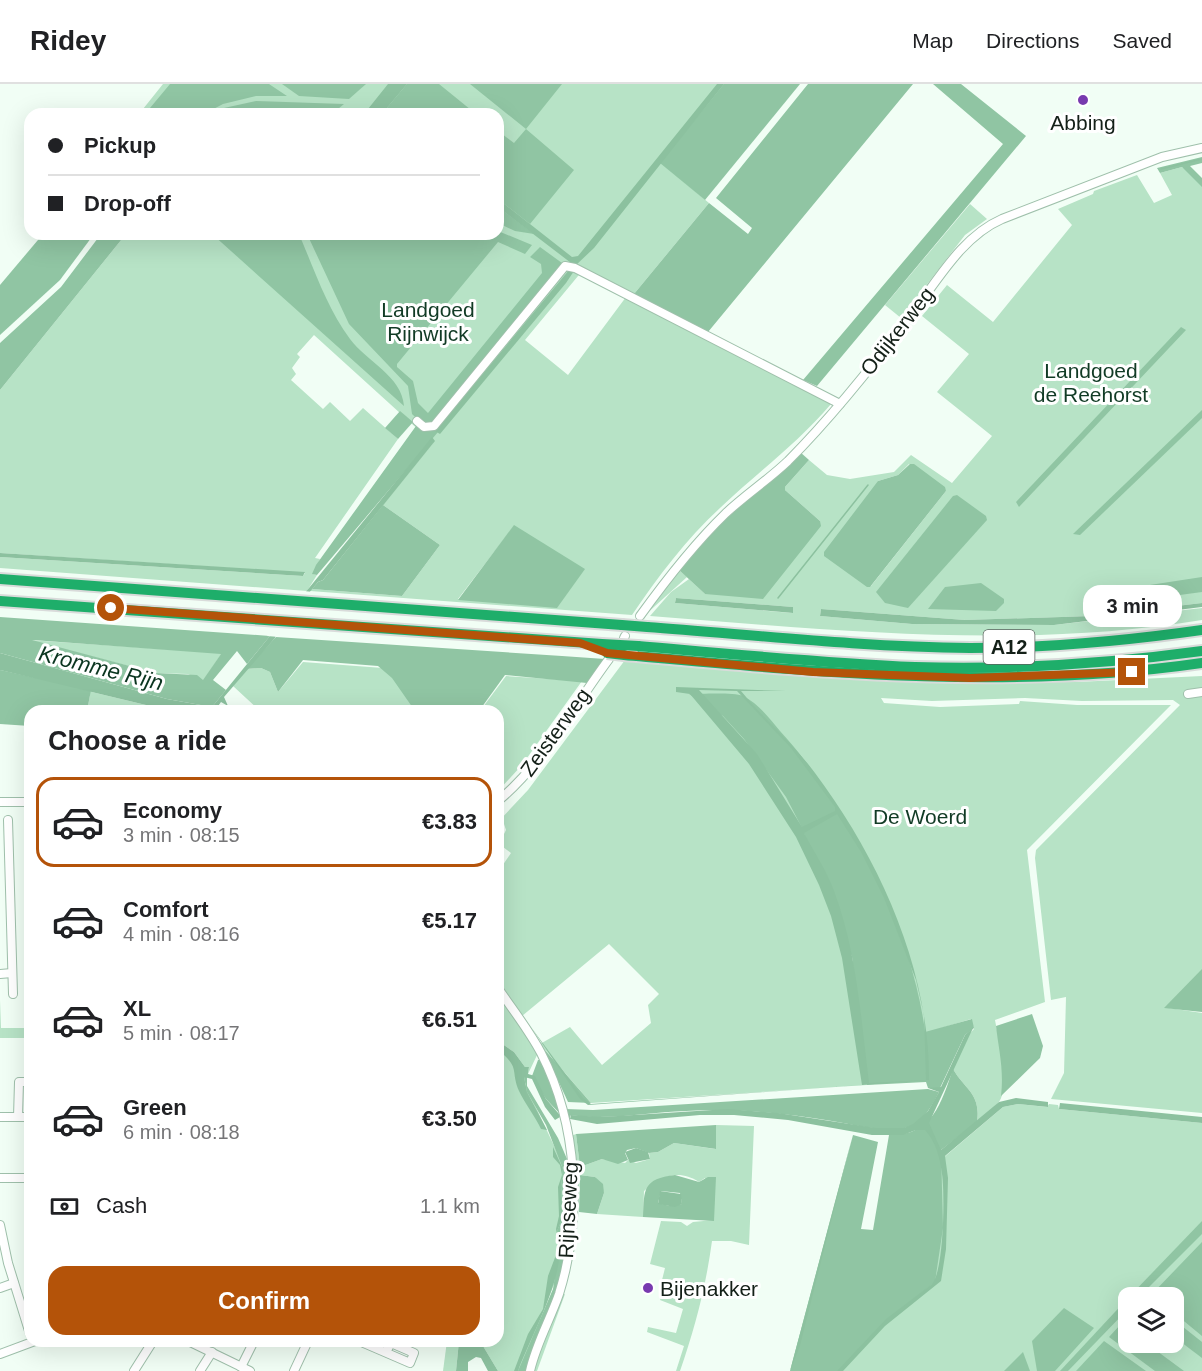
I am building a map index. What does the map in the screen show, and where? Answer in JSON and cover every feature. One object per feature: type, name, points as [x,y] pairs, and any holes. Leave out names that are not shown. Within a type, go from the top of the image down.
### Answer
[{"type":"highway","name":"A12","points":[[0,579],[795,639],[936,647],[1008,647],[1114,641],[1202,630]]},
{"type":"highway","name":"A12","points":[[0,601],[580,643],[606,652],[624,655],[813,672],[970,678],[1058,677],[1113,674],[1202,663]]},
{"type":"highway","name":"A12","points":[[606,652],[638,646],[915,667],[993,668],[1094,663],[1202,651]]},
{"type":"street","name":"Odijkerweg","points":[[640,616],[676,567],[718,521],[786,462],[840,404],[949,265],[980,232],[1002,219],[1162,157],[1202,148]]},
{"type":"street","points":[[417,421],[424,427],[434,426],[565,266],[575,268],[840,404]]},
{"type":"street","name":"Zeisterweg","points":[[504,795],[535,762],[606,652]]},
{"type":"street","points":[[1188,694],[1202,692]]},
{"type":"street","points":[[0,802],[24,802]]},
{"type":"street","points":[[8,820],[4,846],[10,896],[13,994]]},
{"type":"street","points":[[0,896],[10,896]]},
{"type":"street","points":[[0,925],[11,925]]},
{"type":"street","points":[[0,974],[12,973]]},
{"type":"street","name":"Rijnseweg","points":[[504,997],[536,1045],[554,1083],[565,1119],[573,1173],[565,1269],[530,1371]]},
{"type":"street","points":[[18,1117],[19,1082],[24,1082]]},
{"type":"street","points":[[0,1117],[24,1117]]},
{"type":"street","points":[[0,1178],[24,1178]]},
{"type":"street","points":[[0,1225],[24,1313]]},
{"type":"street","points":[[0,1288],[14,1283]]},
{"type":"street","points":[[0,1354],[24,1344]]},
{"type":"street","points":[[135,1371],[149,1347]]},
{"type":"street","points":[[201,1347],[250,1371]]},
{"type":"street","points":[[241,1366],[251,1347]]},
{"type":"street","points":[[294,1371],[305,1347]]},
{"type":"street","points":[[372,1347],[386,1353]]},
{"type":"street","points":[[200,1371],[212,1352]]},
{"type":"green space","name":"Landgoed Rijnwijck","points":[[163,84],[730,84],[665,166],[709,203],[634,294],[583,270],[525,340],[568,375],[626,297],[831,404],[805,432],[696,532],[662,573],[632,615],[310,591],[312,589],[402,596],[440,545],[383,505],[433,443],[314,335],[297,354],[300,357],[292,368],[296,374],[291,380],[323,409],[330,402],[350,421],[363,408],[398,439],[315,558],[320,559],[313,574],[317,575],[307,591],[0,568],[0,557],[303,576],[305,573],[0,553],[0,390],[121,240],[504,240],[504,108],[144,108]],"holes":[[[514,526],[518,529],[458,600]]]},
{"type":"green space","points":[[170,84],[269,84],[287,96],[256,96],[215,108],[150,108]]},
{"type":"green space","points":[[282,84],[366,84],[349,99],[299,96]]},
{"type":"green space","points":[[407,84],[439,84],[469,108],[387,108]]},
{"type":"green space","points":[[470,84],[562,84],[526,129],[504,111],[504,108],[500,108]]},
{"type":"green space","points":[[724,84],[800,84],[705,200],[660,163]]},
{"type":"green space","points":[[808,84],[913,84],[708,332],[634,294],[709,203],[748,234],[752,228],[716,198]]},
{"type":"green space","points":[[933,84],[961,84],[1026,136],[817,386],[803,380],[1003,144]]},
{"type":"green space","points":[[256,101],[344,104],[339,108],[224,108]]},
{"type":"green space","points":[[526,129],[574,170],[530,224],[504,204],[504,136],[514,143]]},
{"type":"green space","points":[[1202,157],[1202,163],[1190,166],[1202,178],[1202,187],[1182,167],[1160,173],[1157,168]]},
{"type":"green space","name":"Landgoed de Reehorst","points":[[1182,167],[1202,180],[1202,603],[1092,616],[965,620],[821,609],[820,616],[912,624],[1054,625],[1202,608],[1202,620],[1133,629],[995,636],[788,627],[650,616],[671,592],[689,579],[705,594],[820,521],[785,490],[785,487],[809,460],[827,475],[850,479],[894,472],[911,455],[952,483],[992,436],[937,392],[969,354],[922,316],[947,285],[993,322],[1072,225],[1058,209],[1093,194],[1094,191],[1137,175],[1154,203],[1172,195],[1160,173]],"holes":[[[909,464],[946,491],[871,586],[867,587],[878,481],[898,475]],[[676,598],[793,607],[792,613],[675,603]]]},
{"type":"green space","points":[[970,204],[987,219],[965,235],[901,318],[885,305]]},
{"type":"green space","points":[[504,212],[534,234],[515,231],[504,226]]},
{"type":"green space","name":"Landgoed Rijnwijck","points":[[504,233],[532,245],[525,254],[498,242],[397,364],[397,367],[413,381],[418,403],[428,413],[542,273],[541,264],[530,257],[540,247],[562,263],[436,420],[423,422],[412,414],[408,386],[349,324],[310,240],[504,240]]},
{"type":"green space","points":[[38,240],[90,240],[60,280],[0,335],[0,285]]},
{"type":"green space","points":[[96,240],[121,240],[0,390],[0,343],[61,287]]},
{"type":"green space","points":[[219,240],[302,240],[342,327],[357,347],[390,377],[402,395],[404,406]]},
{"type":"green space","points":[[1181,327],[1186,330],[1019,507],[1016,502]]},
{"type":"green space","points":[[1202,410],[1202,418],[1080,535],[1073,534]]},
{"type":"green space","points":[[400,411],[413,422],[398,439],[385,428]]},
{"type":"green space","points":[[416,426],[427,431],[437,429],[438,432],[317,575],[312,574],[316,565]]},
{"type":"green space","points":[[800,452],[809,460],[785,487],[785,490],[820,521],[821,526],[763,599],[705,594],[678,569],[705,538]]},
{"type":"green space","points":[[910,464],[914,464],[945,487],[946,491],[870,587],[867,587],[824,556],[824,552],[878,481],[898,475]]},
{"type":"green space","points":[[957,495],[986,516],[987,520],[908,608],[885,603],[876,592],[953,496]]},
{"type":"green space","points":[[383,505],[440,545],[402,596],[312,589],[323,580]]},
{"type":"green space","points":[[514,525],[585,569],[557,608],[458,600]]},
{"type":"green space","points":[[678,569],[687,577],[644,616]]},
{"type":"green space","points":[[1202,577],[1202,592],[1105,605],[1104,602],[1117,590]]},
{"type":"green space","points":[[981,583],[1004,599],[1004,603],[996,611],[928,609],[945,587]]},
{"type":"green space","points":[[0,617],[270,636],[247,664],[237,651],[213,680],[226,690],[214,705],[167,699],[0,653]],"holes":[[[32,640],[221,654],[203,680],[197,675],[156,673]]]},
{"type":"green space","points":[[276,637],[605,659],[587,683],[505,675],[483,705],[411,705],[392,678],[378,666],[303,660],[278,692],[270,672],[261,668],[246,669]]},
{"type":"green space","points":[[28,640],[222,653],[203,681],[188,674],[156,673]]},
{"type":"green space","name":"De Woerd","points":[[625,660],[898,680],[1077,682],[1202,676],[1202,973],[1169,1008],[1202,1013],[1202,1113],[1051,1099],[1064,1073],[1066,997],[1051,1000],[1036,850],[1180,705],[1173,700],[1082,701],[1025,698],[932,701],[881,698],[884,703],[940,707],[1019,704],[1020,701],[1077,705],[1171,705],[1027,850],[1045,1002],[995,1020],[1004,1075],[1002,1096],[998,1103],[977,1122],[977,1104],[971,1092],[953,1069],[968,1035],[974,1029],[971,1019],[925,1033],[843,926],[867,1085],[591,1103],[540,1044],[570,1027],[602,1065],[651,1023],[648,1005],[659,994],[609,944],[522,1016],[504,989],[504,863],[511,853],[504,848],[506,830],[504,816],[528,790]]},
{"type":"green space","points":[[303,662],[383,668],[398,681],[413,705],[254,705],[233,686],[246,669],[261,668],[270,672],[278,692]]},
{"type":"green space","points":[[0,670],[146,705],[88,705],[90,695],[52,705],[26,705]]},
{"type":"green space","points":[[0,670],[91,690],[88,705],[24,705],[24,726],[0,724]]},
{"type":"green space","points":[[506,676],[582,681],[522,765],[504,784],[504,705],[484,705]]},
{"type":"green space","points":[[689,694],[738,695],[754,703],[768,716],[830,795],[853,832],[892,912],[918,993],[925,1032],[972,1019],[974,1028],[965,1035],[940,1088],[928,1088],[926,1082],[867,1085],[852,957],[801,826],[786,797],[744,739],[723,716]]},
{"type":"green space","points":[[1202,969],[1202,1012],[1164,1008]]},
{"type":"green space","points":[[0,1000],[1,1028],[24,1028],[24,1038],[0,1038]]},
{"type":"green space","points":[[504,1002],[538,1053],[528,1074],[529,1067],[525,1067],[514,1052],[504,1045]]},
{"type":"green space","points":[[1032,1014],[1043,1046],[1040,1058],[1001,1096],[1002,1069],[996,1026]]},
{"type":"green space","points":[[544,1049],[591,1103],[568,1102]]},
{"type":"green space","points":[[504,1050],[530,1076],[526,1078],[525,1084],[565,1169],[565,1226],[560,1269],[520,1371],[498,1371],[484,1347],[504,1347]]},
{"type":"green space","points":[[538,1060],[541,1060],[562,1116],[546,1099],[532,1076]]},
{"type":"green space","points":[[953,1069],[971,1092],[978,1112],[977,1122],[941,1150],[943,1228],[935,1282],[891,1317],[840,1371],[790,1371],[853,1135],[878,1142],[861,1229],[873,1230],[889,1135],[904,1134],[915,1130],[933,1116]]},
{"type":"green space","points":[[524,1077],[527,1077],[527,1086],[558,1138],[570,1166],[566,1245],[560,1246],[557,1231],[563,1217],[561,1187],[563,1169],[546,1125],[527,1092]]},
{"type":"green space","points":[[928,1089],[939,1092],[926,1114],[911,1126],[896,1129],[868,1128],[814,1118],[723,1110],[614,1117],[571,1115],[568,1121],[566,1109],[593,1110]]},
{"type":"green space","points":[[1018,1104],[1047,1107],[1049,1104],[1058,1105],[1059,1109],[1202,1123],[1202,1371],[840,1371],[942,1159],[1003,1107]]},
{"type":"green space","points":[[716,1125],[754,1126],[749,1245],[731,1241],[712,1241],[707,1274],[695,1323],[680,1371],[676,1371],[684,1346],[647,1332],[648,1327],[676,1333],[683,1309],[660,1300],[665,1281],[662,1280],[665,1268],[650,1264],[661,1221],[681,1222],[687,1226],[693,1222],[714,1220],[705,1178],[699,1182],[677,1175],[656,1182],[644,1191],[643,1217],[597,1214],[604,1193],[595,1177],[580,1175],[575,1249],[572,1248],[571,1136],[576,1134],[580,1167],[602,1159],[625,1163],[628,1160],[636,1163],[650,1159],[649,1153],[658,1152],[674,1143],[715,1149]]},
{"type":"green space","points":[[716,1125],[716,1149],[674,1143],[658,1152],[649,1153],[636,1148],[627,1150],[625,1153],[628,1160],[618,1164],[602,1159],[580,1167],[576,1134]]},
{"type":"green space","points":[[580,1175],[595,1177],[603,1184],[604,1193],[597,1214],[579,1212]]},
{"type":"green space","points":[[675,1175],[699,1182],[708,1177],[716,1177],[714,1221],[643,1217],[647,1187],[657,1179]],"holes":[[[661,1191],[680,1193],[682,1204],[670,1206],[658,1203]]]},
{"type":"green space","points":[[1202,1221],[1202,1234],[1149,1287],[1139,1287]]},
{"type":"green space","points":[[1202,1242],[1202,1336],[1184,1321],[1184,1287],[1159,1287]]},
{"type":"green space","points":[[559,1251],[565,1251],[558,1289],[527,1371],[518,1371],[553,1289]]},
{"type":"green space","points":[[565,1294],[537,1371],[532,1371],[561,1295]]},
{"type":"green space","points":[[1064,1308],[1094,1328],[1055,1371],[1037,1371],[1032,1341]]},
{"type":"green space","points":[[1118,1309],[1118,1319],[1068,1371],[1060,1371]]},
{"type":"green space","points":[[1118,1327],[1118,1344],[1109,1337]]},
{"type":"green space","points":[[1184,1328],[1202,1342],[1202,1358],[1184,1344]]},
{"type":"green space","points":[[1104,1341],[1146,1371],[1076,1371]]},
{"type":"green space","points":[[446,1347],[458,1347],[456,1371],[443,1371]]},
{"type":"green space","points":[[1023,1352],[1030,1371],[1004,1371]]},
{"type":"green space","points":[[1131,1353],[1160,1353],[1184,1371],[1155,1371]]},
{"type":"shaded area","points":[[388,84],[407,84],[387,108],[369,108]]},
{"type":"shaded area","points":[[717,84],[724,84],[594,248],[575,266],[504,212],[504,204],[572,257],[578,256]]},
{"type":"shaded area","points":[[569,270],[574,271],[566,283],[440,434],[435,431]]},
{"type":"shaded area","points":[[432,437],[435,441],[323,580],[318,582],[277,632],[275,638],[224,697],[228,705],[221,702],[219,705],[214,705]]},
{"type":"shaded area","points":[[0,553],[305,572],[303,576],[0,557]]},
{"type":"shaded area","points":[[676,598],[793,607],[793,613],[675,603]]},
{"type":"shaded area","points":[[1202,603],[1202,607],[1054,625],[912,624],[820,616],[821,609],[965,620],[1092,616]]},
{"type":"shaded area","points":[[0,653],[167,699],[201,705],[146,705],[0,670]]},
{"type":"shaded area","points":[[676,687],[786,691],[741,691],[815,773],[860,842],[897,918],[911,957],[921,998],[922,1007],[916,980],[884,898],[861,852],[837,814],[804,833],[824,869],[842,914],[857,986],[869,1083],[926,1080],[924,1020],[929,1080],[862,1085],[842,958],[831,916],[819,885],[796,837],[749,764],[690,694],[676,692]],"holes":[[[699,690],[737,691],[791,748],[835,807],[835,811],[802,827],[757,754]]]},
{"type":"shaded area","points":[[531,1027],[583,1098],[591,1104],[835,1087],[588,1105],[580,1099]]},
{"type":"shaded area","points":[[973,1028],[929,1123],[941,1150],[999,1102],[1016,1098],[1048,1102],[1048,1107],[1018,1104],[1003,1107],[945,1156],[948,1178],[946,1249],[941,1281],[885,1326],[843,1371],[837,1371],[886,1319],[932,1284],[936,1276],[943,1231],[943,1184],[937,1150],[925,1130],[916,1130],[903,1135],[872,1135],[788,1120],[734,1115],[700,1115],[597,1124],[570,1119],[571,1115],[602,1117],[728,1109],[778,1113],[876,1128],[904,1128],[913,1124],[928,1111],[939,1092],[928,1088],[941,1087],[965,1035]]},
{"type":"shaded area","points":[[504,1045],[514,1052],[525,1067],[529,1067],[528,1074],[535,1076],[546,1099],[559,1114],[560,1117],[555,1120],[545,1107],[532,1079],[524,1077],[527,1092],[547,1130],[541,1129],[521,1096],[516,1084],[514,1069],[505,1056]]},
{"type":"shaded area","points":[[1060,1103],[1202,1117],[1202,1123],[1059,1109]]},
{"type":"shaded area","points":[[852,1138],[800,1346],[790,1371]]},
{"type":"shaded area","points":[[553,1147],[563,1169],[561,1187],[563,1217],[557,1231],[560,1246],[559,1263],[548,1301],[518,1371],[514,1371],[528,1334],[543,1309],[548,1276],[559,1247],[556,1229],[559,1216],[558,1187],[562,1175],[560,1165],[553,1157]]},
{"type":"shaded area","points":[[636,1148],[648,1152],[650,1159],[630,1163],[625,1152]]},
{"type":"shaded area","points":[[660,1191],[681,1194],[682,1204],[675,1207],[658,1204]]},
{"type":"shaded area","points":[[458,1347],[484,1347],[498,1371],[488,1371],[481,1358],[476,1357],[468,1362],[468,1371],[456,1371]]},
{"type":"pier","points":[[303,591],[314,592],[279,637],[267,636]]},
{"type":"waterway","points":[[1161,169],[1202,159]]},
{"type":"waterway","points":[[778,598],[868,485]]},
{"type":"place","name":"Abbing","points":[[1083,100]]},
{"type":"place","name":"Bijenakker","points":[[648,1288]]},
{"type":"route","points":[[111,608],[580,643],[607,653],[813,672],[970,678],[1058,677],[1132,672]]},
{"type":"water label","name":"Kromme Rijn","points":[[101,668]]}]
